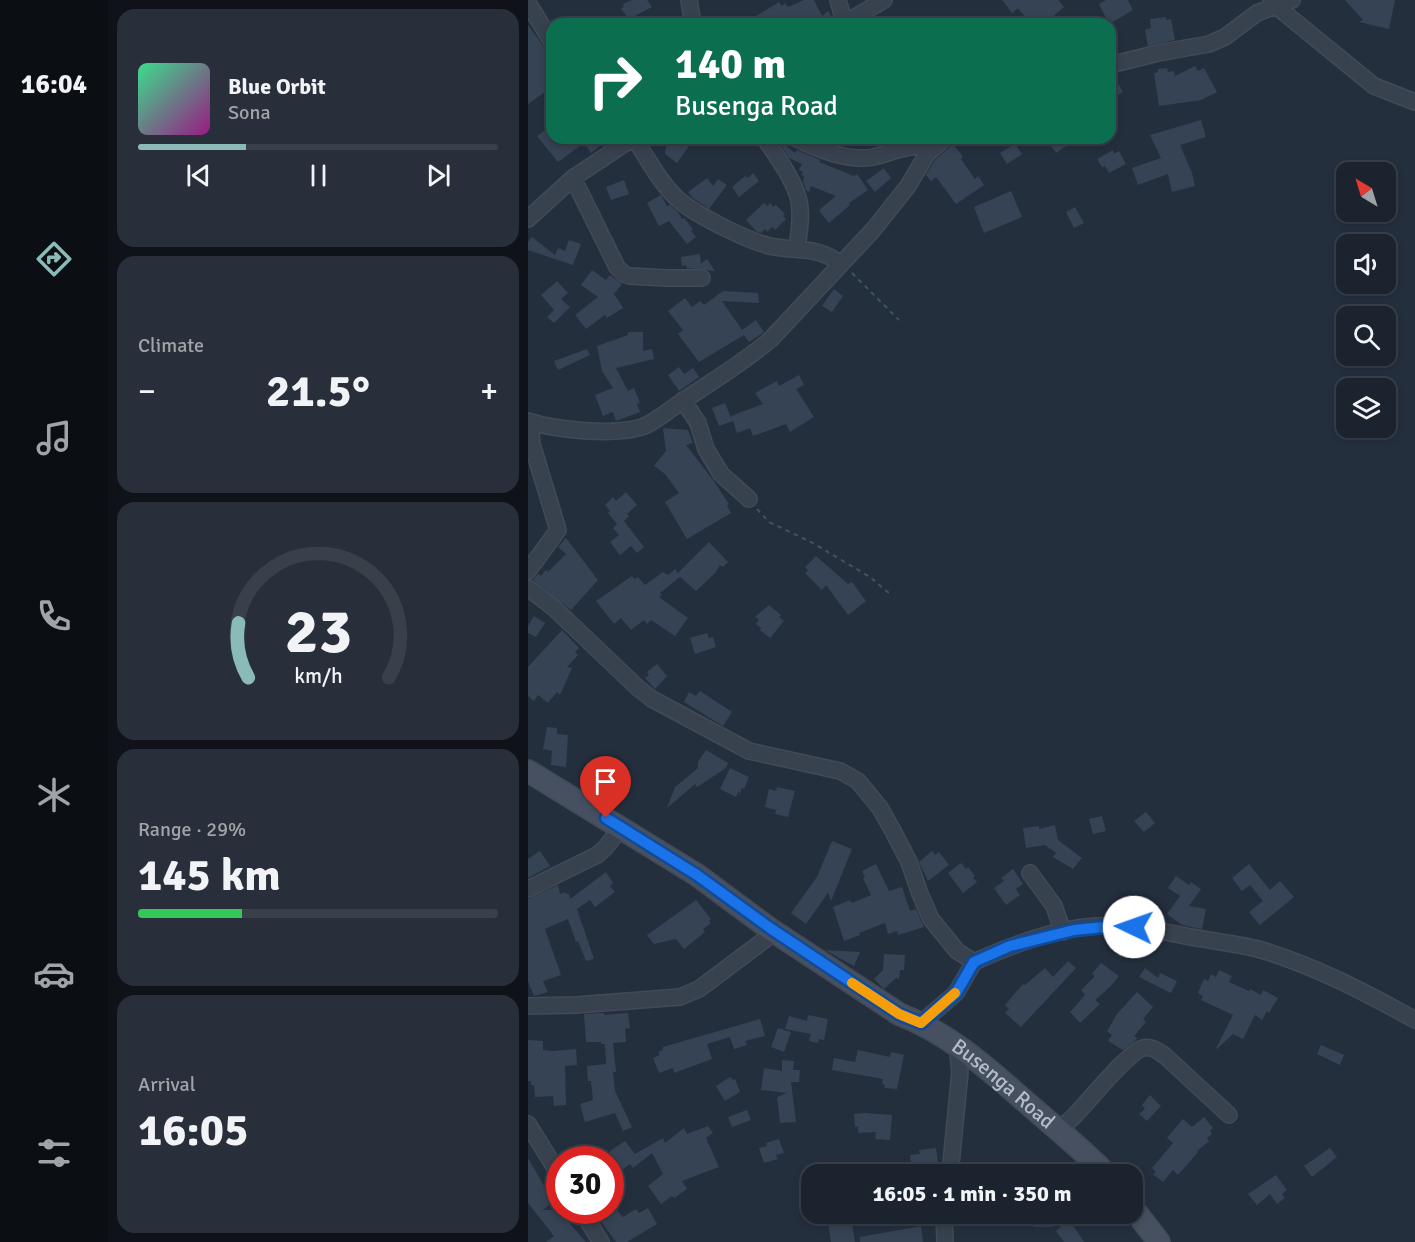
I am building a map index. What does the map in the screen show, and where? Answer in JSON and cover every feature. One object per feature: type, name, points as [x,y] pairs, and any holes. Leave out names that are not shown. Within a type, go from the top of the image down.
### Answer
[{"type":"street","points":[[689,0],[692,18]]},
{"type":"street","points":[[838,0],[842,14],[846,18]]},
{"type":"street","points":[[854,18],[884,0]]},
{"type":"street","points":[[1116,63],[1209,44],[1225,37],[1272,3],[1292,0]]},
{"type":"street","points":[[528,3],[546,32]]},
{"type":"street","points":[[1272,3],[1374,86],[1415,102]]},
{"type":"street","points":[[528,219],[573,178],[621,144]]},
{"type":"street","points":[[632,144],[680,201],[755,241],[775,247],[824,253],[841,263]]},
{"type":"street","points":[[768,144],[799,201],[800,227],[797,248]]},
{"type":"street","points":[[808,144],[850,157],[872,157],[911,145],[925,144]]},
{"type":"street","points":[[528,572],[558,530],[532,444],[529,421],[570,429],[620,431],[644,426],[683,400],[762,346],[873,230],[938,144]]},
{"type":"street","points":[[573,178],[618,267],[624,274],[646,278],[702,278]]},
{"type":"street","points":[[683,400],[698,423],[706,448],[721,474],[749,499]]},
{"type":"street","points":[[528,588],[554,608],[652,699],[749,751],[840,771],[858,781],[880,808],[898,841],[932,919],[957,951],[974,962]]},
{"type":"street","name":"Busenga Road","points":[[528,771],[697,875],[775,932],[899,1014],[921,1023],[968,1052],[1095,1164]]},
{"type":"street","points":[[528,889],[597,855],[621,828]]},
{"type":"street","points":[[1030,873],[1054,906],[1060,917],[1063,932]]},
{"type":"street","points":[[921,1023],[956,993],[974,962],[1010,946],[1094,926],[1155,929],[1257,949],[1353,986],[1415,1020]]},
{"type":"street","points":[[528,1006],[576,1005],[680,997],[699,989],[775,932]]},
{"type":"street","points":[[951,1164],[960,1072],[957,1045]]},
{"type":"street","points":[[1059,1130],[1141,1048],[1156,1050],[1164,1055],[1229,1115]]},
{"type":"street","points":[[529,1122],[546,1152]]},
{"type":"street","points":[[1143,1221],[1159,1242]]},
{"type":"street","points":[[589,1224],[601,1242]]},
{"type":"street","points":[[944,1224],[945,1242]]},
{"type":"path","points":[[841,263],[899,320]]},
{"type":"path","points":[[749,499],[769,522],[811,542],[870,577],[890,594]]},
{"type":"building","points":[[632,0],[647,0],[652,7],[628,18],[621,9],[623,4]]},
{"type":"building","points":[[804,0],[814,0],[822,16],[828,11],[833,18],[753,18],[779,2],[782,6],[785,3],[788,7]]},
{"type":"building","points":[[1002,0],[1058,0],[1064,7],[1051,18],[1026,18],[1018,8],[1012,13]]},
{"type":"building","points":[[1106,0],[1128,0],[1133,10],[1116,20],[1116,18],[1106,18],[1099,4]]},
{"type":"building","points":[[1345,0],[1395,0],[1389,29],[1359,22],[1363,20]]},
{"type":"building","points":[[1166,17],[1166,20],[1171,19],[1175,40],[1148,46],[1145,30],[1151,28],[1150,19]]},
{"type":"building","points":[[528,25],[546,50],[546,91],[528,104]]},
{"type":"building","points":[[1195,66],[1198,71],[1204,68],[1217,92],[1201,100],[1159,106],[1154,73],[1158,72],[1158,69],[1167,68],[1168,72],[1174,71],[1175,76]]},
{"type":"building","points":[[1116,79],[1123,92],[1116,96]]},
{"type":"building","points":[[1201,120],[1206,137],[1180,145],[1195,186],[1172,192],[1168,174],[1138,185],[1132,168],[1161,158],[1150,135]]},
{"type":"building","points":[[546,129],[546,144],[583,144],[558,162],[537,136]]},
{"type":"building","points":[[585,144],[602,144],[591,153]]},
{"type":"building","points":[[691,144],[677,163],[665,154],[666,145]]},
{"type":"building","points":[[784,144],[795,153],[797,150],[854,176],[857,174],[868,190],[849,203],[850,205],[829,223],[820,209],[836,196],[811,186],[809,192],[806,190],[803,182],[804,176],[801,175],[803,172],[799,170],[802,164],[789,158],[782,147]]},
{"type":"building","points":[[953,144],[975,179],[978,176],[984,185],[956,204],[936,177],[931,181],[926,175],[935,160]]},
{"type":"building","points":[[1015,144],[1022,154],[1007,164],[1000,153]]},
{"type":"building","points":[[1049,144],[1069,144],[1056,153]]},
{"type":"building","points":[[1113,150],[1114,154],[1119,151],[1126,164],[1109,173],[1097,159]]},
{"type":"building","points":[[884,168],[891,178],[875,192],[866,181]]},
{"type":"building","points":[[753,173],[759,181],[739,197],[732,187],[745,176],[748,178]]},
{"type":"building","points":[[707,178],[713,186],[718,179],[727,185],[709,209],[688,192]]},
{"type":"building","points":[[624,180],[629,194],[611,200],[606,187]]},
{"type":"building","points":[[1011,191],[1022,217],[984,233],[974,207]]},
{"type":"building","points":[[661,195],[667,206],[670,205],[678,212],[693,229],[691,231],[696,237],[687,244],[669,221],[659,226],[647,203]]},
{"type":"building","points":[[764,203],[767,206],[770,203],[773,207],[776,205],[785,214],[783,216],[786,219],[775,230],[772,227],[767,232],[765,229],[761,233],[757,232],[746,220]]},
{"type":"building","points":[[1075,207],[1084,223],[1074,228],[1066,212]]},
{"type":"building","points":[[532,237],[555,255],[558,248],[565,251],[569,240],[581,244],[573,265],[528,250],[528,242]]},
{"type":"building","points":[[700,254],[701,264],[707,259],[715,271],[682,266],[681,257]]},
{"type":"building","points":[[592,270],[606,280],[610,275],[622,284],[614,294],[623,308],[607,318],[605,315],[586,329],[575,315],[598,297],[581,285]]},
{"type":"building","points":[[557,281],[568,293],[561,299],[570,307],[554,323],[547,317],[554,310],[541,295]]},
{"type":"building","points":[[834,289],[843,296],[832,312],[822,306]]},
{"type":"building","points":[[723,291],[758,293],[759,303],[722,301],[742,330],[756,320],[764,332],[749,342],[744,335],[699,362],[678,334],[683,330],[668,311],[685,298],[692,307],[700,301],[704,305]]},
{"type":"building","points":[[628,332],[643,332],[643,351],[652,349],[654,359],[616,368],[628,391],[634,388],[640,403],[637,404],[640,412],[616,421],[613,412],[603,416],[595,395],[613,388],[602,371],[597,346],[628,335]]},
{"type":"building","points":[[587,349],[590,355],[558,370],[554,361]]},
{"type":"building","points":[[679,367],[684,374],[693,368],[699,377],[679,391],[668,375]]},
{"type":"building","points":[[799,375],[804,385],[796,389],[814,417],[790,432],[786,424],[753,436],[750,428],[737,433],[733,421],[719,426],[712,408],[725,403],[732,420],[731,416],[763,404],[755,393],[777,381],[779,386]]},
{"type":"building","points":[[663,428],[688,430],[693,443],[686,445],[729,504],[727,506],[731,513],[687,539],[665,502],[679,493],[665,474],[654,466],[666,451]]},
{"type":"building","points":[[626,492],[637,505],[627,514],[629,516],[624,521],[644,547],[637,553],[631,546],[620,555],[610,542],[619,535],[613,528],[617,524],[605,505],[613,497],[616,501]]},
{"type":"building","points":[[566,538],[598,580],[571,610],[533,580],[538,574],[541,576],[546,570],[548,572],[566,554],[558,547]]},
{"type":"building","points":[[709,542],[728,562],[723,567],[720,565],[696,591],[680,577],[660,593],[662,595],[659,597],[688,618],[675,636],[651,620],[647,624],[644,620],[631,630],[621,618],[614,624],[596,601],[632,576],[635,579],[638,577],[645,585],[663,572],[668,575],[675,569],[678,573]]},
{"type":"building","points":[[816,556],[848,584],[852,582],[866,601],[848,615],[826,585],[822,590],[805,573],[808,570],[805,567]]},
{"type":"building","points":[[769,605],[781,615],[779,617],[784,621],[770,638],[760,630],[761,628],[756,624],[759,620],[755,617]]},
{"type":"building","points":[[534,616],[545,623],[536,637],[528,633],[528,626]]},
{"type":"building","points":[[562,630],[579,648],[575,652],[578,655],[567,667],[572,668],[560,695],[557,692],[548,703],[538,695],[534,701],[528,696],[528,667]]},
{"type":"building","points":[[707,633],[709,638],[713,637],[716,647],[695,654],[690,638]]},
{"type":"building","points":[[657,664],[667,676],[655,689],[645,678],[649,675],[647,672]]},
{"type":"building","points":[[700,691],[732,712],[723,726],[684,702],[689,692],[696,696]]},
{"type":"building","points":[[547,727],[557,728],[557,734],[568,735],[566,767],[551,765],[552,751],[543,749]]},
{"type":"building","points":[[706,750],[728,763],[726,768],[697,787],[695,784],[667,808],[675,787],[698,768],[698,762]]},
{"type":"building","points":[[730,768],[749,777],[744,789],[738,792],[736,797],[720,789]]},
{"type":"building","points":[[777,787],[795,791],[788,817],[775,814],[776,810],[765,807],[769,789],[776,791]]},
{"type":"building","points":[[1146,812],[1155,823],[1144,832],[1134,821]]},
{"type":"building","points":[[1102,816],[1106,831],[1093,834],[1089,819]]},
{"type":"building","points":[[1055,825],[1058,840],[1082,858],[1073,869],[1053,857],[1056,853],[1045,845],[1026,848],[1023,828],[1039,826],[1039,829]]},
{"type":"building","points":[[832,841],[852,849],[831,901],[828,893],[806,924],[791,913],[817,877]]},
{"type":"building","points":[[540,851],[550,866],[528,878],[528,859]]},
{"type":"building","points":[[932,851],[935,855],[939,852],[949,865],[928,881],[919,862]]},
{"type":"building","points":[[961,863],[966,869],[968,867],[977,882],[963,893],[948,873]]},
{"type":"building","points":[[876,864],[889,891],[902,887],[910,911],[916,909],[924,927],[898,935],[897,931],[888,934],[885,923],[844,941],[833,907],[850,900],[852,903],[871,895],[862,871]]},
{"type":"building","points":[[1249,864],[1270,890],[1280,881],[1294,897],[1260,925],[1249,912],[1263,901],[1250,885],[1242,891],[1232,878]]},
{"type":"building","points":[[1013,869],[1023,884],[1016,889],[1020,895],[1006,905],[994,888],[1004,881],[1001,878]]},
{"type":"building","points":[[606,872],[613,883],[610,886],[615,892],[595,907],[590,900],[577,909],[594,959],[586,961],[568,919],[545,929],[561,975],[543,981],[548,992],[534,996],[528,981],[528,899],[558,885],[560,894],[565,892],[569,894],[570,899]]},
{"type":"building","points":[[1176,876],[1189,885],[1191,882],[1201,889],[1189,906],[1206,909],[1202,929],[1182,925],[1167,914],[1180,896],[1168,888]]},
{"type":"building","points":[[696,900],[711,919],[709,921],[711,923],[703,929],[705,932],[684,949],[676,939],[654,944],[647,935]]},
{"type":"building","points":[[825,950],[860,952],[854,966]]},
{"type":"building","points":[[884,954],[905,955],[904,970],[900,970],[899,979],[896,978],[884,989],[874,979],[883,970]]},
{"type":"building","points":[[1068,961],[1076,968],[1021,1027],[1005,1013],[1009,1009],[1005,1005],[1023,984],[1025,985],[1045,968],[1053,977]]},
{"type":"building","points":[[1101,963],[1119,976],[1095,1000],[1100,1004],[1080,1023],[1070,1012],[1085,995],[1081,990],[1095,976],[1092,974]]},
{"type":"building","points":[[1145,968],[1158,978],[1160,973],[1177,981],[1171,993],[1139,977]]},
{"type":"building","points":[[1219,970],[1232,976],[1229,982],[1261,995],[1263,990],[1278,998],[1262,1020],[1255,1015],[1243,1039],[1233,1034],[1217,1049],[1233,1015],[1201,1000],[1203,996],[1198,993],[1204,979],[1208,981],[1211,974],[1216,977]]},
{"type":"building","points":[[1137,992],[1153,1007],[1143,1019],[1146,1022],[1134,1036],[1137,1038],[1135,1041],[1123,1050],[1108,1041],[1112,1035],[1107,1031],[1117,1014]]},
{"type":"building","points":[[604,1013],[604,1015],[628,1013],[630,1028],[625,1029],[626,1042],[613,1043],[615,1091],[632,1127],[623,1131],[615,1113],[585,1122],[580,1104],[593,1100],[587,1066],[606,1064],[605,1044],[586,1042],[584,1014]]},
{"type":"building","points":[[808,1015],[828,1019],[824,1040],[819,1039],[818,1043],[809,1041],[811,1034],[785,1029],[789,1016],[807,1021]]},
{"type":"building","points":[[760,1019],[765,1036],[745,1041],[747,1045],[734,1049],[730,1037],[707,1044],[712,1059],[674,1073],[673,1068],[659,1073],[653,1058],[660,1055],[658,1052],[663,1050],[663,1047]]},
{"type":"building","points":[[778,1028],[791,1032],[784,1052],[771,1047]]},
{"type":"building","points":[[528,1040],[543,1041],[543,1050],[576,1049],[577,1065],[565,1066],[566,1105],[554,1106],[553,1096],[535,1097],[534,1085],[528,1081]]},
{"type":"building","points":[[1321,1045],[1344,1055],[1340,1065],[1317,1054]]},
{"type":"building","points":[[858,1050],[890,1057],[891,1052],[904,1055],[897,1089],[884,1088],[883,1079],[832,1070],[834,1058],[855,1062]]},
{"type":"building","points":[[782,1060],[794,1061],[793,1070],[800,1070],[799,1082],[791,1082],[796,1122],[780,1123],[777,1097],[787,1093],[761,1090],[764,1068],[782,1071]]},
{"type":"building","points":[[730,1077],[735,1079],[740,1092],[725,1101],[716,1086]]},
{"type":"building","points":[[1150,1095],[1161,1106],[1147,1121],[1139,1114],[1145,1109],[1142,1105]]},
{"type":"building","points":[[747,1110],[751,1120],[732,1127],[728,1117]]},
{"type":"building","points":[[854,1114],[892,1115],[890,1140],[875,1139],[876,1132],[858,1133]]},
{"type":"building","points":[[1204,1117],[1213,1128],[1210,1131],[1212,1134],[1207,1138],[1209,1141],[1197,1151],[1178,1175],[1173,1170],[1163,1182],[1153,1174],[1156,1172],[1152,1168],[1173,1143],[1167,1138],[1183,1119],[1192,1127]]},
{"type":"building","points":[[708,1126],[713,1133],[706,1138],[719,1167],[682,1181],[687,1189],[661,1204],[648,1186],[663,1174],[652,1153],[633,1168],[630,1164],[624,1168],[624,1146],[618,1146],[625,1141],[635,1154],[663,1138],[665,1143],[684,1128],[687,1134]]},
{"type":"building","points":[[779,1139],[784,1153],[776,1155],[778,1159],[764,1163],[759,1148]]},
{"type":"building","points":[[936,1148],[938,1164],[906,1164],[911,1163],[910,1155],[920,1154],[919,1150]]},
{"type":"building","points":[[1330,1148],[1337,1157],[1312,1177],[1304,1166]]},
{"type":"building","points":[[528,1158],[546,1189],[546,1207],[543,1210],[546,1210],[546,1224],[570,1224],[586,1242],[546,1242],[554,1236],[528,1203]]},
{"type":"building","points":[[1276,1175],[1287,1190],[1282,1194],[1285,1198],[1277,1204],[1270,1194],[1257,1205],[1248,1194]]},
{"type":"building","points":[[648,1208],[657,1224],[627,1242],[616,1242],[603,1224],[624,1224],[624,1216],[636,1209],[639,1213]]},
{"type":"building","points":[[828,1224],[852,1224],[855,1242],[831,1242]]},
{"type":"building","points":[[1033,1224],[1053,1224],[1053,1227],[1033,1227]]},
{"type":"building","points":[[1064,1224],[1072,1224],[1084,1242],[1064,1242],[1056,1231]]},
{"type":"building","points":[[921,1226],[923,1242],[860,1242],[860,1237]]},
{"type":"slow traffic","points":[[852,983],[899,1014],[921,1023],[955,993]]},
{"type":"route","points":[[606,818],[697,875],[770,928],[899,1014],[921,1023],[956,993],[974,962],[1010,946],[1074,930],[1094,926],[1134,927]]}]
